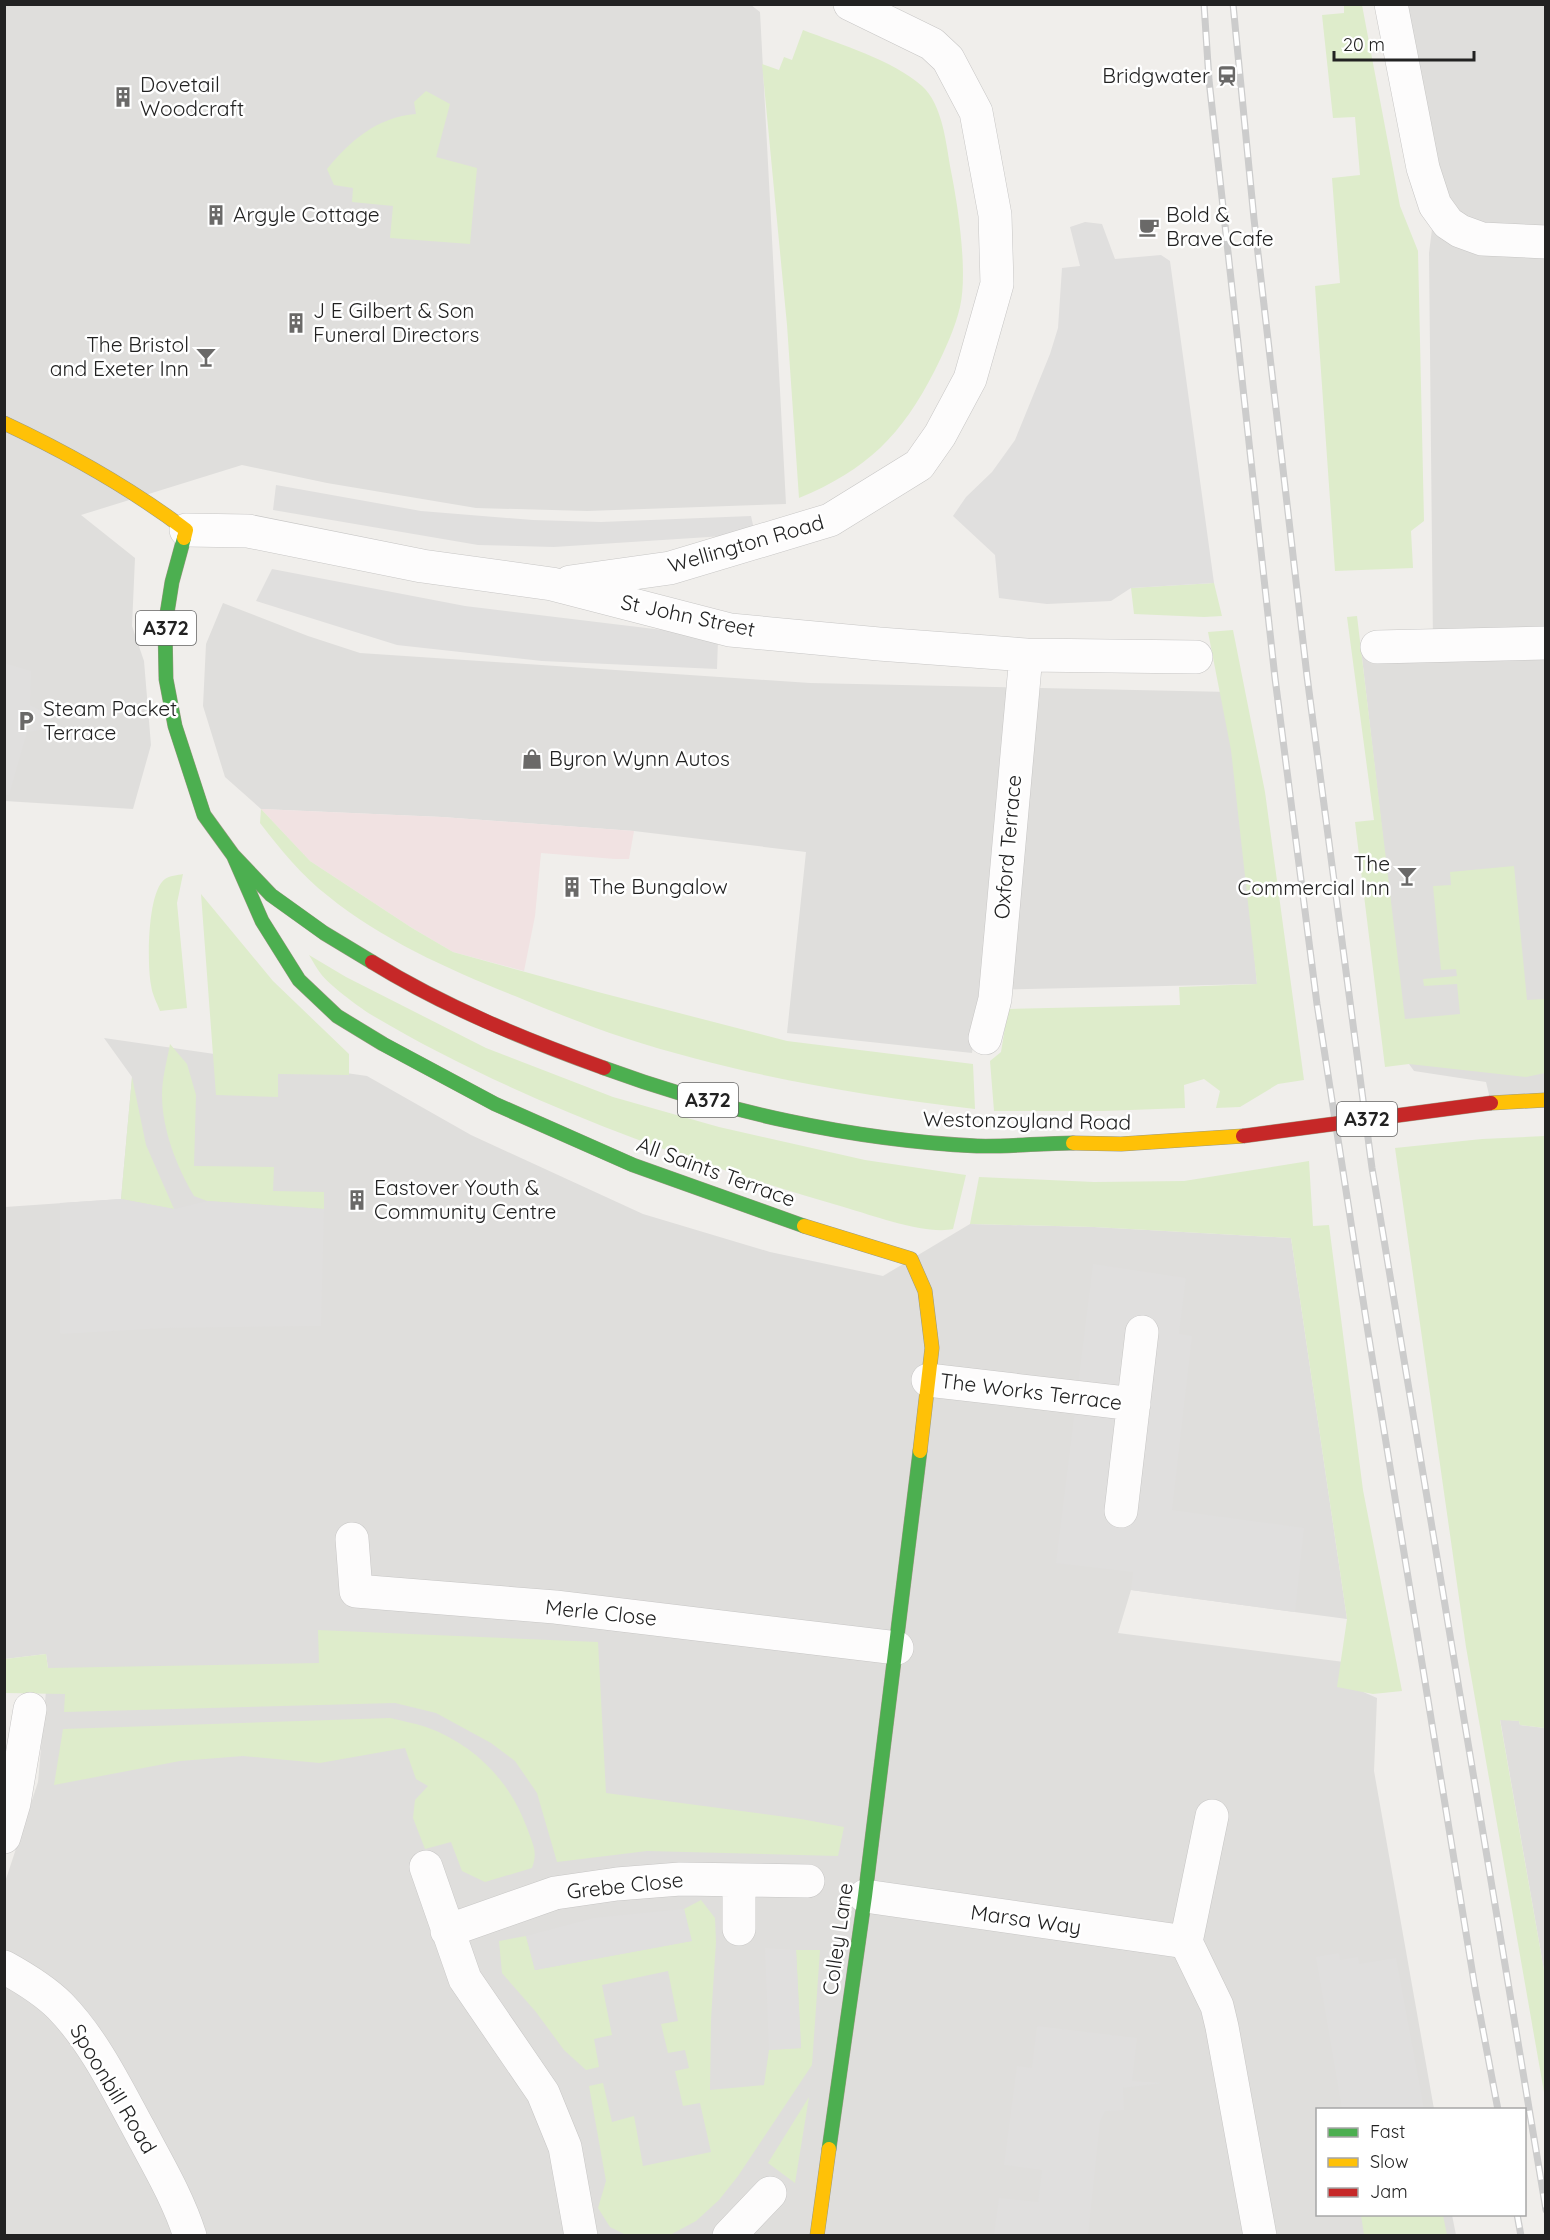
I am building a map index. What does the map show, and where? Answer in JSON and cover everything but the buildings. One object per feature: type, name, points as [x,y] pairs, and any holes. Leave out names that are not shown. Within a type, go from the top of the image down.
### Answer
[{"type":"main road","points":[[4,423],[95,467],[148,500],[186,530]]},
{"type":"main road","name":"Westonzoyland Road","points":[[186,530],[172,582],[165,626],[166,679],[175,726],[204,815],[233,855],[271,895],[324,933],[413,987],[525,1039],[645,1083],[774,1118],[896,1139],[979,1146],[1041,1143],[1121,1144],[1243,1136],[1491,1103],[1545,1100]]},
{"type":"main road","name":"All Saints Terrace","points":[[233,855],[262,921],[299,980],[338,1016],[383,1044],[495,1104],[633,1165],[826,1234],[911,1259],[925,1291],[932,1348],[897,1648]]},
{"type":"main road","name":"Colley Lane","points":[[817,2235],[897,1648]]},
{"type":"street","name":"Wellington Road","points":[[552,584],[670,568],[830,520],[919,465],[940,435],[970,379],[997,284],[995,215],[976,112],[948,59],[932,44],[850,4]]},
{"type":"street","points":[[1391,4],[1423,168],[1435,205],[1448,222],[1460,231],[1482,239],[1545,242]]},
{"type":"street","name":"St John Street","points":[[186,530],[248,531],[422,566],[552,584],[730,630],[1026,656],[1196,657]]},
{"type":"street","points":[[1377,647],[1545,643]]},
{"type":"street","name":"Oxford Terrace","points":[[985,1038],[995,999],[1026,656]]},
{"type":"street","points":[[1121,1511],[1142,1332]]},
{"type":"street","name":"The Works Terrace","points":[[928,1380],[1134,1404]]},
{"type":"street","name":"Merle Close","points":[[352,1539],[356,1591],[555,1607],[897,1648]]},
{"type":"street","points":[[4,1837],[14,1803],[30,1709]]},
{"type":"street","points":[[1212,1816],[1186,1942],[1217,2006],[1260,2235]]},
{"type":"street","points":[[426,1867],[465,1979],[543,2093],[565,2147],[581,2235]]},
{"type":"street","name":"Grebe Close","points":[[447,1931],[555,1893],[618,1884],[680,1879],[808,1881]]},
{"type":"street","points":[[739,1880],[739,1929]]},
{"type":"street","name":"Marsa Way","points":[[865,1896],[1186,1942]]},
{"type":"street","name":"Spoonbill Road","points":[[4,1967],[39,1988],[77,2025],[97,2056],[170,2186],[190,2235]]},
{"type":"street","points":[[729,2235],[770,2193]]},
{"type":"shaded area","points":[[4,5],[751,5],[760,12],[786,504],[587,511],[476,508],[327,483],[242,465],[81,515],[135,558],[132,626],[144,661],[151,745],[133,809],[5,801]]},
{"type":"shaded area","points":[[1391,5],[1545,5],[1545,1100],[1491,1103],[1486,1082],[1414,1071],[1409,1064],[1361,649],[1433,644],[1429,253],[1435,205]]},
{"type":"shaded area","points":[[1085,222],[1102,224],[1115,259],[1161,255],[1170,261],[1214,583],[1131,588],[1111,601],[1047,604],[999,598],[995,555],[953,516],[966,497],[992,472],[1015,440],[1050,354],[1058,328],[1062,268],[1080,266],[1070,227]]},
{"type":"shaded area","points":[[276,485],[421,511],[533,520],[601,522],[751,516],[755,534],[554,547],[478,545],[273,510]]},
{"type":"shaded area","points":[[272,569],[465,606],[671,631],[718,640],[717,669],[542,661],[397,645],[256,601]]},
{"type":"shaded area","points":[[223,603],[308,636],[360,653],[810,683],[1230,692],[1257,984],[980,990],[972,1053],[787,1033],[806,852],[634,831],[442,817],[261,809],[225,777],[203,706],[206,644]]},
{"type":"shaded area","name":"Steam Packet Terrace","points":[[4,663],[31,671],[30,705],[47,713],[47,729],[27,732],[9,795],[4,795]]},
{"type":"shaded area","points":[[261,809],[442,817],[634,831],[629,859],[541,853],[535,916],[524,971],[453,952],[412,928],[310,861]]},
{"type":"shaded area","points":[[104,1038],[367,1076],[471,1135],[643,1214],[770,1252],[883,1276],[970,1224],[1094,1227],[1291,1238],[1347,1619],[1131,1590],[1118,1633],[1344,1662],[1343,1683],[1377,1698],[1374,1771],[1434,2108],[1316,2108],[1316,2216],[1452,2216],[1456,2235],[5,2236],[5,1882],[38,1782],[48,1668],[46,1654],[5,1659],[5,1207],[121,1199],[132,1077]]},
{"type":"shaded area","points":[[121,1199],[174,1209],[207,1201],[324,1209],[321,1326],[166,1328],[60,1334],[60,1203]]},
{"type":"shaded area","points":[[1093,1264],[1186,1278],[1179,1334],[1192,1336],[1172,1510],[1304,1528],[1295,1612],[1131,1590],[1133,1572],[1056,1563]]},
{"type":"shaded area","points":[[1500,1719],[1519,1721],[1520,1725],[1545,1728],[1545,1976]]},
{"type":"shaded area","points":[[684,1909],[692,1941],[535,1970],[526,1936],[594,1918]]},
{"type":"shaded area","points":[[765,1948],[796,1950],[801,2048],[769,2050]]},
{"type":"shaded area","points":[[1339,1953],[1340,1960],[1358,1957],[1359,1964],[1396,1958],[1424,2108],[1342,2108],[1316,1957]]},
{"type":"shaded area","points":[[1037,2026],[1137,2038],[1132,2081],[1163,2083],[1123,2088],[1124,2110],[1105,2111],[1100,2121],[1088,2235],[994,2235],[999,2198],[1038,2202],[1042,2170],[1004,2165],[1017,2066],[1032,2068]]},
{"type":"green space","points":[[1344,5],[1362,5],[1400,206],[1418,251],[1424,521],[1411,531],[1413,568],[1335,571],[1315,286],[1340,283],[1332,178],[1360,175],[1355,117],[1333,118],[1322,15],[1344,13]]},
{"type":"green space","points":[[803,30],[896,68],[922,86],[929,94],[939,114],[954,185],[963,276],[960,307],[953,331],[922,393],[895,432],[863,462],[823,487],[799,498],[787,325],[762,64],[779,70],[784,57],[792,60]]},
{"type":"green space","points":[[426,91],[450,104],[436,157],[477,168],[470,244],[390,238],[393,206],[352,202],[353,188],[334,185],[327,169],[355,140],[377,125],[402,116],[416,114],[414,102]]},
{"type":"green space","points":[[1214,583],[1222,616],[1134,614],[1131,588]]},
{"type":"green space","points":[[1357,616],[1405,1019],[1460,1014],[1457,984],[1424,986],[1423,979],[1457,976],[1456,969],[1441,970],[1433,886],[1451,885],[1450,872],[1514,866],[1527,1000],[1545,999],[1545,1073],[1526,1077],[1409,1064],[1385,1067],[1355,822],[1374,820],[1347,617]]},
{"type":"green space","points":[[1233,630],[1265,792],[1304,1080],[1278,1084],[1240,1107],[1216,1108],[1220,1091],[1204,1079],[1184,1085],[1185,1108],[994,1111],[990,1061],[1001,1052],[1008,1009],[1180,1005],[1179,987],[1257,984],[1231,750],[1208,632]]},
{"type":"green space","points":[[261,809],[310,861],[453,952],[787,1041],[973,1064],[975,1109],[842,1090],[711,1063],[611,1033],[491,986],[417,953],[371,927],[328,896],[300,871],[260,823]]},
{"type":"green space","points":[[183,874],[177,903],[187,1008],[160,1011],[152,992],[150,975],[149,946],[152,913],[159,886],[171,876]]},
{"type":"green space","points":[[201,894],[273,981],[349,1054],[349,1075],[278,1074],[278,1097],[216,1095]]},
{"type":"green space","points":[[309,955],[346,977],[486,1048],[613,1097],[719,1127],[865,1160],[966,1175],[953,1229],[929,1229],[900,1224],[786,1190],[663,1149],[542,1101],[483,1074],[370,1014],[325,978]]},
{"type":"green space","points":[[170,1044],[187,1064],[196,1095],[194,1166],[274,1167],[273,1191],[324,1192],[324,1209],[207,1201],[194,1196],[176,1161],[165,1121],[162,1089]]},
{"type":"green space","points":[[132,1077],[146,1145],[174,1209],[121,1199]]},
{"type":"green space","points":[[1545,1136],[1545,1728],[1520,1725],[1519,1721],[1500,1720],[1545,1976],[1545,2098],[1466,1647],[1395,1148],[1482,1139]]},
{"type":"green space","points":[[1309,1161],[1313,1226],[1329,1225],[1363,1490],[1402,1691],[1373,1694],[1337,1687],[1347,1619],[1291,1238],[1094,1227],[970,1224],[979,1177],[1094,1182],[1184,1181]]},
{"type":"green space","points":[[318,1630],[598,1642],[606,1793],[801,1819],[844,1827],[838,1856],[647,1851],[557,1862],[537,1793],[515,1761],[491,1743],[436,1713],[395,1703],[64,1712],[65,1694],[5,1693],[5,1659],[46,1654],[48,1668],[319,1663]]},
{"type":"green space","points":[[390,1718],[443,1734],[460,1743],[488,1766],[511,1795],[520,1811],[534,1848],[535,1857],[532,1868],[485,1882],[462,1871],[451,1842],[425,1849],[413,1818],[415,1800],[428,1786],[416,1779],[405,1748],[320,1763],[243,1756],[180,1761],[54,1785],[63,1729]]},
{"type":"green space","points":[[701,1900],[715,1918],[710,2090],[764,2085],[769,2050],[801,2048],[796,1950],[820,1950],[812,2065],[738,2176],[719,2200],[696,2221],[670,2235],[626,2235],[610,2227],[598,2208],[606,2181],[589,2086],[603,2083],[612,2122],[634,2116],[643,2166],[711,2152],[700,2103],[683,2106],[675,2071],[689,2068],[685,2050],[668,2053],[661,2024],[678,2021],[668,1971],[602,1985],[612,2035],[594,2039],[599,2067],[586,2070],[564,2050],[536,2012],[502,1973],[499,1941],[526,1936],[535,1970],[691,1941],[684,1909]]},
{"type":"green space","points":[[809,2097],[795,2183],[768,2163]]},
{"type":"green space","points":[[1361,2216],[1443,2216],[1447,2235],[1364,2235]]},
{"type":"railway","points":[[1204,4],[1209,80],[1275,678],[1317,1004],[1475,1988],[1498,2108]]},
{"type":"railway","points":[[1233,4],[1254,219],[1307,676],[1372,1168],[1546,2210]]},
{"type":"railway","points":[[1517,2216],[1521,2236]]},
{"type":"traffic: fast","points":[[184,538],[172,582],[165,626],[166,679],[175,726],[204,815],[233,855],[271,895],[324,933],[372,962]]},
{"type":"traffic: fast","points":[[234,857],[262,921],[299,980],[337,1016],[383,1044],[495,1104],[633,1165],[804,1226]]},
{"type":"traffic: fast","points":[[604,1068],[740,1110],[835,1130],[930,1143],[977,1146],[1073,1143]]},
{"type":"traffic: fast","points":[[829,2149],[865,1896],[920,1451]]},
{"type":"traffic: slow","points":[[4,423],[75,459],[143,499],[186,530],[184,538]]},
{"type":"traffic: slow","points":[[1491,1103],[1546,1100]]},
{"type":"traffic: slow","points":[[1073,1143],[1121,1144],[1243,1136]]},
{"type":"traffic: slow","points":[[804,1226],[911,1259],[925,1291],[932,1348],[920,1451]]},
{"type":"traffic: slow","points":[[817,2236],[829,2149]]},
{"type":"traffic: jam","points":[[372,962],[456,1008],[544,1046],[604,1068]]},
{"type":"traffic: jam","points":[[1243,1136],[1491,1103]]},
{"type":"place","name":"Bridgwater","points":[[1227,76]]},
{"type":"place","name":"Dovetail Woodcraft","points":[[123,97]]},
{"type":"place","name":"Argyle Cottage","points":[[216,215]]},
{"type":"place","name":"Bold & Brave Cafe","points":[[1149,227]]},
{"type":"place","name":"J E Gilbert & Son Funeral Directors","points":[[296,323]]},
{"type":"place","name":"The Bristol and Exeter Inn","points":[[206,357]]},
{"type":"place","name":"Steam Packet Terrace","points":[[26,721]]},
{"type":"place","name":"Byron Wynn Autos","points":[[532,759]]},
{"type":"place","name":"The Commercial Inn","points":[[1407,876]]},
{"type":"place","name":"The Bungalow","points":[[572,887]]},
{"type":"place","name":"Eastover Youth & Community Centre","points":[[357,1200]]}]
